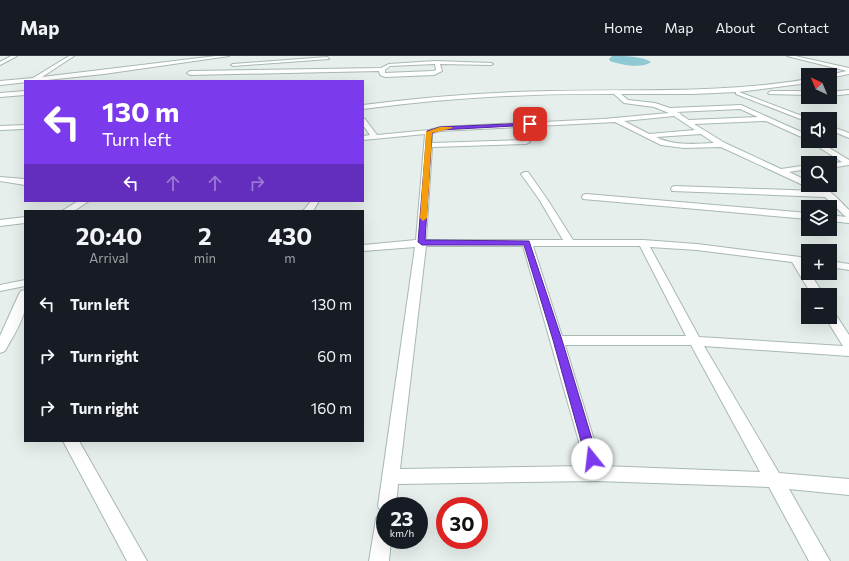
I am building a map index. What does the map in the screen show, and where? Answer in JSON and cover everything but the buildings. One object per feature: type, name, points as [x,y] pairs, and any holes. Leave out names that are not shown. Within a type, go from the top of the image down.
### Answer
[{"type":"street","points":[[0,64],[15,56]]},
{"type":"street","points":[[34,80],[72,56]]},
{"type":"street","points":[[34,80],[193,62],[227,56]]},
{"type":"street","points":[[789,56],[849,71]]},
{"type":"street","points":[[328,57],[194,69],[189,75],[382,69],[389,65],[437,62],[491,64]]},
{"type":"street","points":[[313,76],[328,57]]},
{"type":"street","points":[[193,62],[194,69]]},
{"type":"street","points":[[382,69],[382,74],[385,75],[434,73],[439,71],[437,62]]},
{"type":"street","points":[[837,74],[849,71]]},
{"type":"street","points":[[0,83],[24,81]]},
{"type":"street","points":[[364,107],[459,96],[559,92],[736,92],[801,82]]},
{"type":"street","points":[[756,90],[772,93],[801,93]]},
{"type":"street","points":[[616,92],[626,102],[655,105],[678,114],[722,145],[801,180]]},
{"type":"street","points":[[736,92],[801,117]]},
{"type":"street","points":[[840,94],[849,92]]},
{"type":"street","points":[[0,95],[24,93]]},
{"type":"street","points":[[840,94],[849,97]]},
{"type":"street","points":[[669,110],[741,107],[801,135]]},
{"type":"street","points":[[364,138],[429,132],[440,129],[617,120],[678,114]]},
{"type":"street","points":[[689,122],[768,119]]},
{"type":"street","points":[[617,120],[661,143],[672,145],[722,145]]},
{"type":"street","points":[[364,121],[375,137]]},
{"type":"street","points":[[0,128],[24,127]]},
{"type":"street","points":[[838,131],[849,136]]},
{"type":"street","points":[[388,497],[422,242],[429,132]]},
{"type":"street","points":[[646,136],[703,132]]},
{"type":"street","points":[[428,145],[526,142]]},
{"type":"street","points":[[824,148],[849,163],[837,165]]},
{"type":"street","points":[[782,172],[801,168]]},
{"type":"street","points":[[525,174],[543,199],[570,243]]},
{"type":"street","points":[[0,179],[24,182]]},
{"type":"street","points":[[675,189],[827,194]]},
{"type":"street","points":[[823,192],[849,215]]},
{"type":"street","points":[[586,197],[801,215]]},
{"type":"street","points":[[69,210],[83,202]]},
{"type":"street","points":[[837,219],[849,220]]},
{"type":"street","points":[[0,223],[24,220]]},
{"type":"street","points":[[364,248],[422,242],[643,243],[697,247],[801,260]]},
{"type":"street","points":[[527,242],[596,473]]},
{"type":"street","points":[[643,243],[696,342],[820,561]]},
{"type":"street","points":[[796,260],[814,288]]},
{"type":"street","points":[[837,265],[849,267]]},
{"type":"street","points":[[0,288],[24,283]]},
{"type":"street","points":[[0,348],[13,324],[24,296]]},
{"type":"street","points":[[836,324],[849,345]]},
{"type":"street","points":[[557,340],[696,342],[849,350]]},
{"type":"street","points":[[71,442],[137,561]]},
{"type":"street","points":[[391,477],[596,473],[775,480],[849,487]]},
{"type":"street","points":[[379,561],[381,549]]},
{"type":"water","points":[[612,56],[638,57],[651,62],[637,66],[625,65],[610,61],[609,59]]},
{"type":"slow traffic","points":[[423,218],[429,132],[451,128]]},
{"type":"route","points":[[530,124],[440,129],[429,132],[422,242],[527,242],[592,459]]}]
